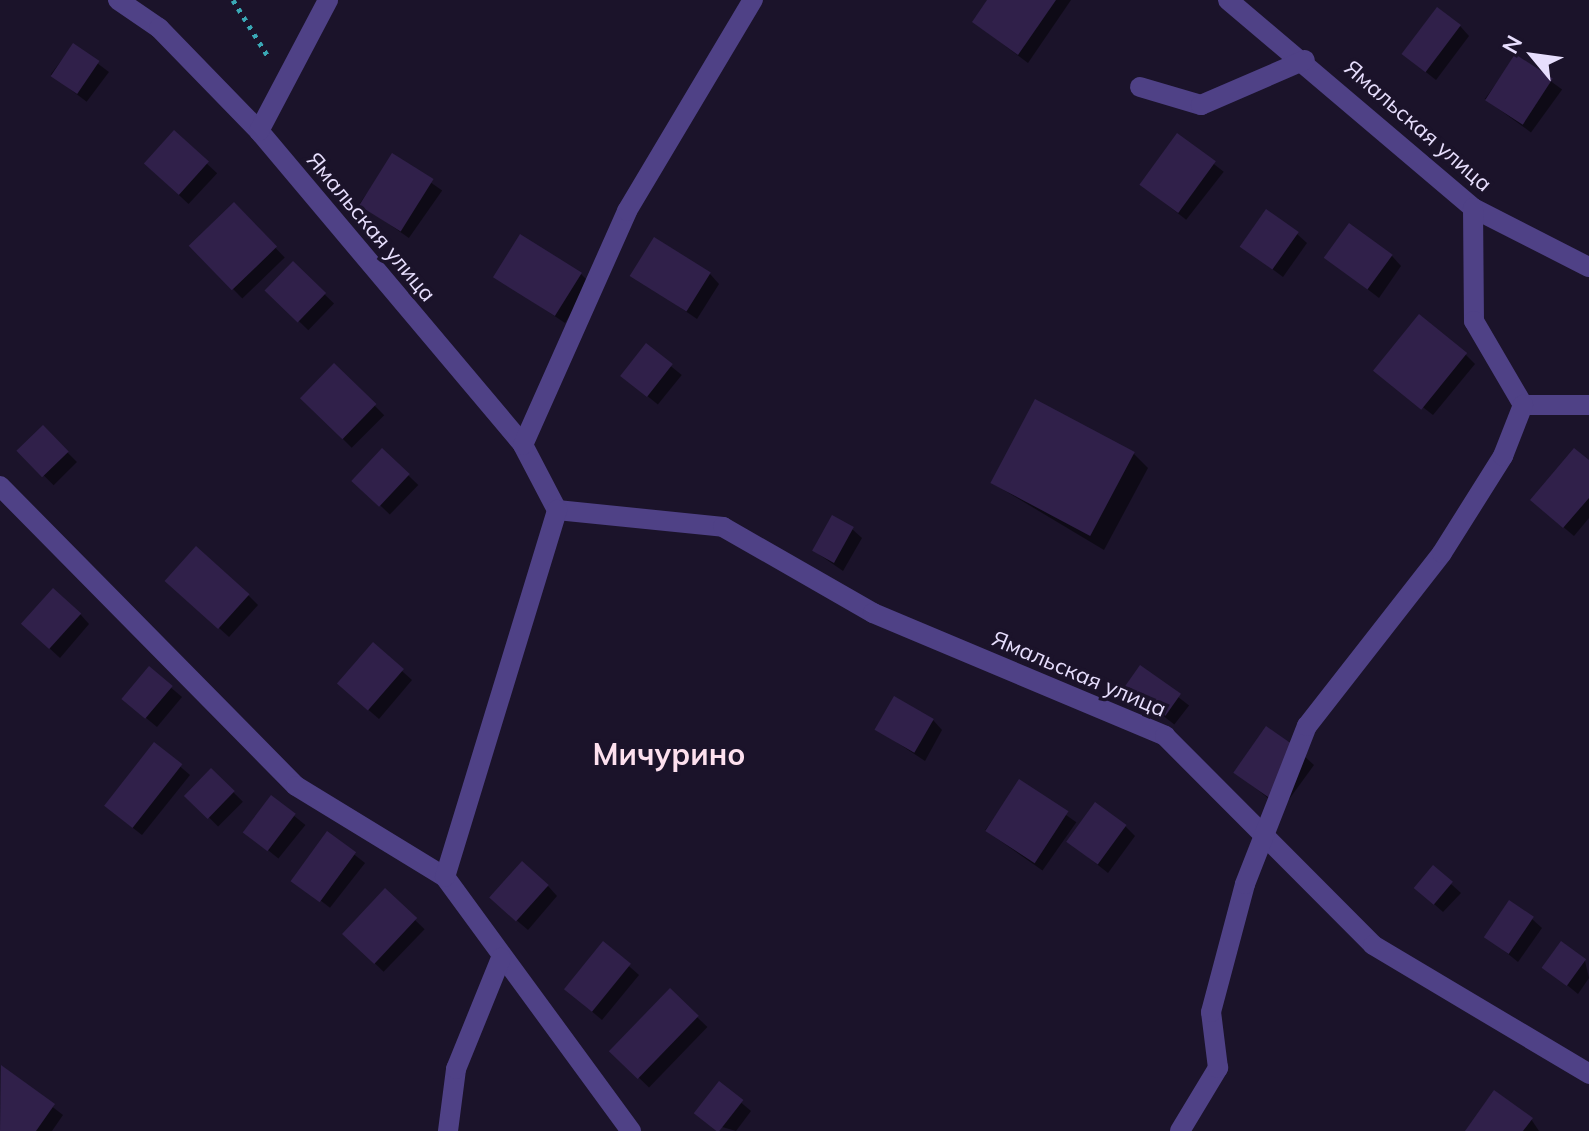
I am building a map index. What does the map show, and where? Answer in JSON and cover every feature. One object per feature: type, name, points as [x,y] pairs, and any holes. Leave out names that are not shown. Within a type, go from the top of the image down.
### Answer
[{"type":"street","name":"Ямальская улица","points":[[118,0],[159,28],[259,131],[523,445],[557,510],[723,527],[873,613],[1165,736],[1264,831],[1373,945],[1589,1074]]},
{"type":"street","points":[[259,131],[328,0]]},
{"type":"street","points":[[523,445],[627,211],[753,0]]},
{"type":"street","name":"Ямальская улица","points":[[1228,0],[1305,60],[1473,208],[1588,264]]},
{"type":"street","points":[[1140,87],[1201,105],[1305,60]]},
{"type":"street","points":[[1473,208],[1474,321],[1523,405]]},
{"type":"street","points":[[1523,405],[1589,405]]},
{"type":"street","points":[[1180,1131],[1218,1068],[1211,1012],[1264,831],[1307,726],[1442,553],[1503,456],[1523,405]]},
{"type":"street","points":[[0,486],[296,786],[445,877],[501,958],[631,1131]]},
{"type":"street","points":[[445,877],[557,510]]},
{"type":"street","points":[[448,1131],[456,1069],[501,958]]},
{"type":"path","points":[[233,0],[285,83]]},
{"type":"building","points":[[987,0],[1056,0],[1018,55],[972,22]]},
{"type":"building","points":[[1437,7],[1461,25],[1425,72],[1401,54]]},
{"type":"building","points":[[73,43],[100,61],[77,94],[51,76]]},
{"type":"building","points":[[1515,54],[1553,79],[1523,125],[1485,100]]},
{"type":"building","points":[[174,130],[209,161],[179,195],[144,163]]},
{"type":"building","points":[[1177,133],[1216,161],[1178,213],[1139,185]]},
{"type":"building","points":[[392,153],[434,179],[401,232],[359,206]]},
{"type":"building","points":[[234,202],[277,247],[232,290],[189,246]]},
{"type":"building","points":[[1266,209],[1299,232],[1272,270],[1240,247]]},
{"type":"building","points":[[1349,223],[1393,255],[1367,290],[1324,258]]},
{"type":"building","points":[[520,234],[582,273],[555,316],[493,277]]},
{"type":"building","points":[[654,237],[711,273],[686,312],[630,276]]},
{"type":"building","points":[[293,261],[326,293],[298,322],[265,290]]},
{"type":"building","points":[[1419,314],[1467,353],[1421,410],[1373,371]]},
{"type":"building","points":[[646,343],[673,364],[647,397],[620,376]]},
{"type":"building","points":[[334,363],[376,404],[342,439],[300,398]]},
{"type":"building","points":[[1035,399],[1135,452],[1090,536],[990,483]]},
{"type":"building","points":[[43,425],[69,452],[42,477],[16,451]]},
{"type":"building","points":[[382,448],[410,474],[379,507],[351,481]]},
{"type":"building","points":[[1574,448],[1589,460],[1589,498],[1563,528],[1530,500]]},
{"type":"building","points":[[832,515],[854,527],[834,563],[812,551]]},
{"type":"building","points":[[196,546],[250,594],[218,629],[165,581]]},
{"type":"building","points":[[53,588],[81,613],[49,649],[21,624]]},
{"type":"building","points":[[373,642],[404,669],[368,710],[337,684]]},
{"type":"building","points":[[1140,665],[1181,694],[1165,716],[1125,687]]},
{"type":"building","points":[[149,666],[173,686],[145,719],[121,699]]},
{"type":"building","points":[[894,696],[934,719],[914,753],[874,730]]},
{"type":"building","points":[[1266,726],[1306,754],[1273,801],[1233,773]]},
{"type":"building","points":[[154,742],[182,764],[132,828],[104,806]]},
{"type":"building","points":[[211,768],[235,791],[208,819],[184,796]]},
{"type":"building","points":[[1019,779],[1068,811],[1035,863],[985,831]]},
{"type":"building","points":[[271,795],[296,814],[267,851],[243,833]]},
{"type":"building","points":[[1095,802],[1127,825],[1098,865],[1066,842]]},
{"type":"building","points":[[327,831],[356,852],[320,902],[291,881]]},
{"type":"building","points":[[522,861],[549,885],[516,922],[489,897]]},
{"type":"building","points":[[1433,865],[1453,882],[1434,905],[1414,888]]},
{"type":"building","points":[[385,888],[417,918],[374,964],[342,934]]},
{"type":"building","points":[[1509,900],[1534,917],[1509,954],[1484,937]]},
{"type":"building","points":[[603,941],[631,964],[592,1012],[564,989]]},
{"type":"building","points":[[1561,941],[1586,959],[1567,986],[1542,968]]},
{"type":"building","points":[[670,988],[699,1016],[638,1079],[609,1051]]},
{"type":"building","points":[[1,1065],[55,1104],[36,1131],[0,1131]]},
{"type":"building","points":[[719,1081],[743,1100],[719,1131],[694,1113]]},
{"type":"building","points":[[1494,1090],[1533,1118],[1523,1131],[1465,1131]]},
{"type":"district","name":"Мичурино","points":[[669,754]]}]
